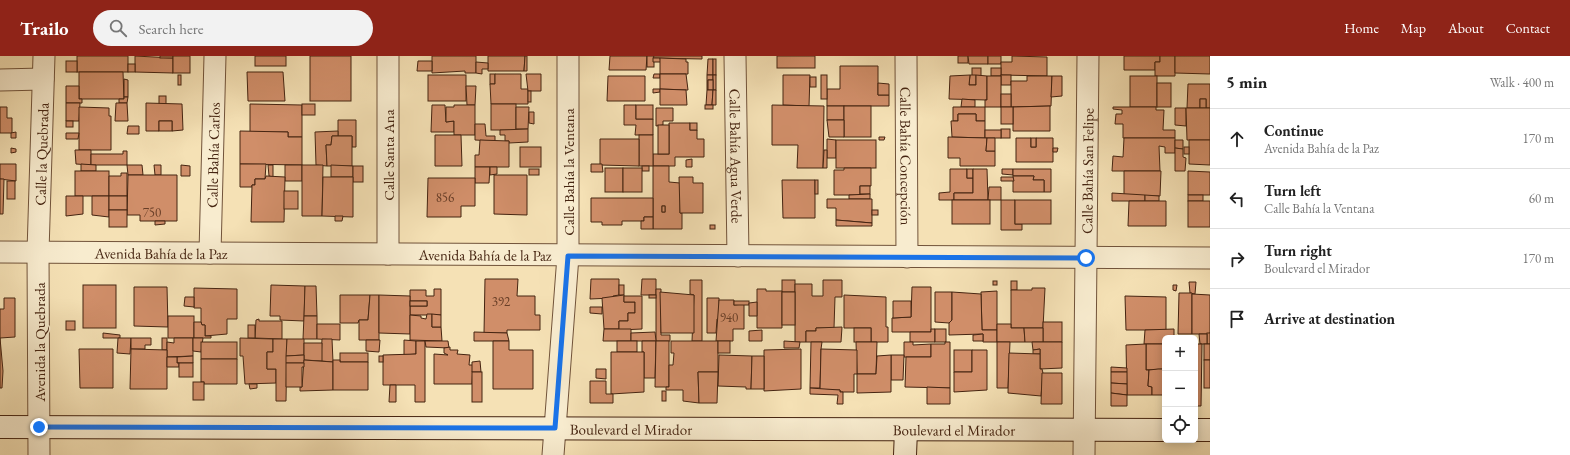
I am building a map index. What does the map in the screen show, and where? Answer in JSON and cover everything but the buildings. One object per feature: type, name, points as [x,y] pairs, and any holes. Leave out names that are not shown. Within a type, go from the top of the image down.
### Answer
[{"type":"main road","name":"Boulevard el Mirador","points":[[0,427],[1162,430]]},
{"type":"main road","points":[[905,455],[906,430]]},
{"type":"main road","points":[[1198,430],[1210,430]]},
{"type":"street","name":"Calle la Quebrada","points":[[38,252],[44,56]]},
{"type":"street","name":"Calle Bahía Carlos","points":[[210,253],[214,56]]},
{"type":"street","name":"Calle Santa Ana","points":[[388,56],[388,254]]},
{"type":"street","name":"Calle Bahía la Ventana","points":[[553,455],[568,256],[568,56]]},
{"type":"street","name":"Calle Bahía Agua Verde","points":[[735,56],[738,256]]},
{"type":"street","name":"Calle Bahía Concepción","points":[[906,56],[907,257]]},
{"type":"street","name":"Calle Bahía San Felipe","points":[[1084,455],[1088,56]]},
{"type":"street","points":[[0,80],[43,79]]},
{"type":"street","name":"Avenida Bahía de la Paz","points":[[0,252],[1210,258]]},
{"type":"street","name":"Avenida la Quebrada","points":[[38,252],[39,455]]},
{"type":"route","points":[[39,427],[555,428],[568,256],[1086,258]]}]
